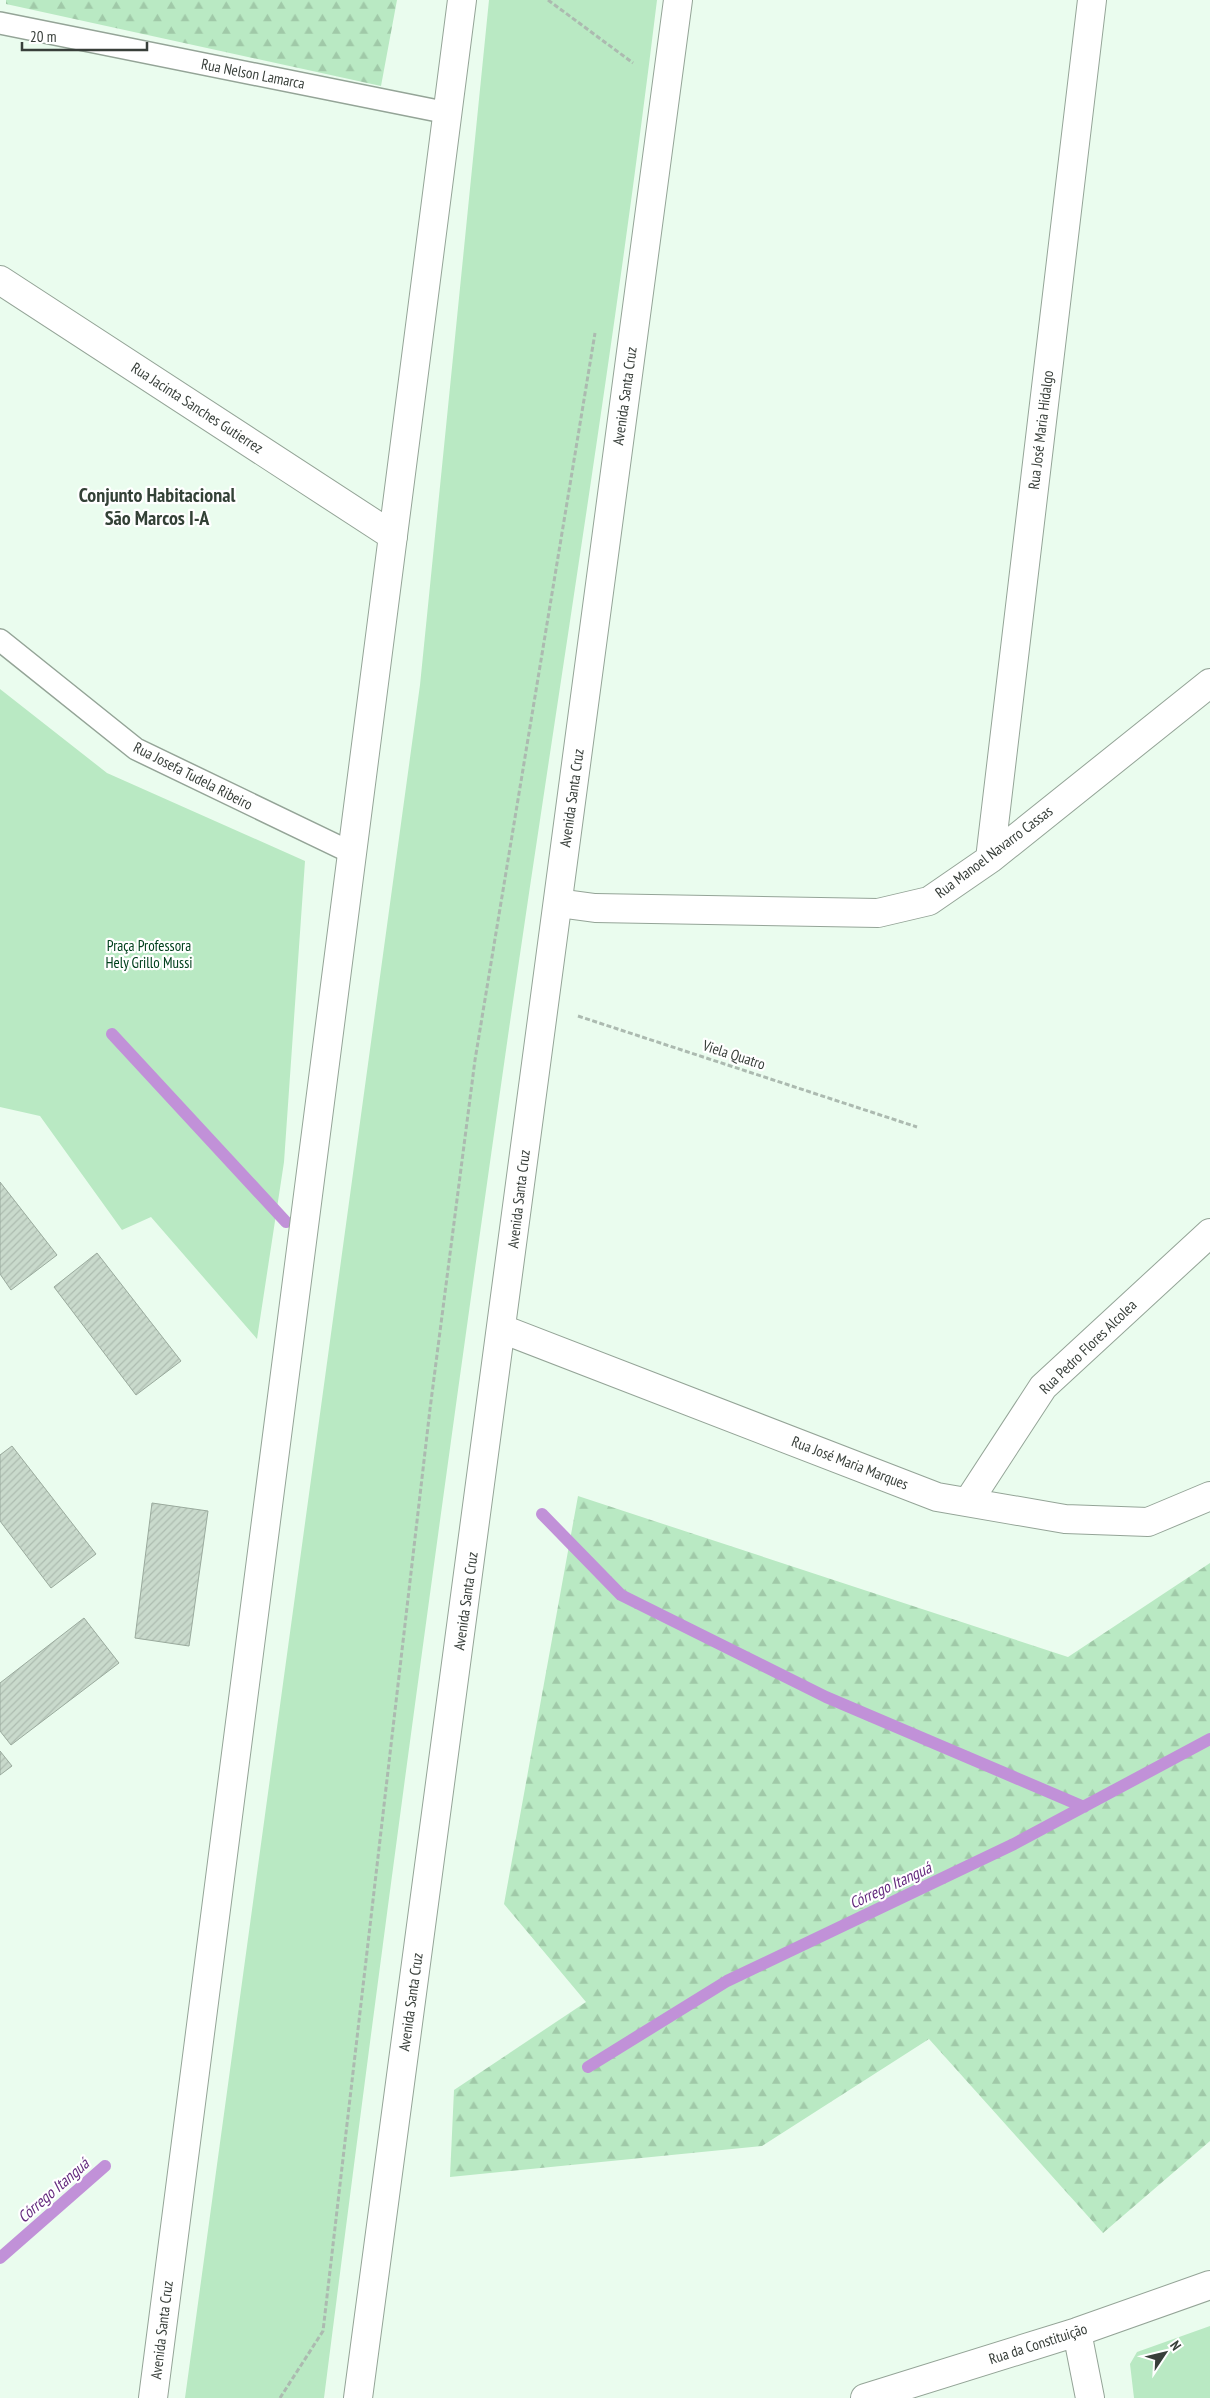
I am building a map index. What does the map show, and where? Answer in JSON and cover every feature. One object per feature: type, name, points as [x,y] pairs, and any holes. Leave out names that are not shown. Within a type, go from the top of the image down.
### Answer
[{"type":"main road","name":"Avenida Santa Cruz","points":[[153,2398],[462,0]]},
{"type":"main road","name":"Avenida Santa Cruz","points":[[358,2398],[678,0]]},
{"type":"main road","name":"Rua José Maria Hidalgo","points":[[990,859],[1092,0]]},
{"type":"main road","name":"Rua Jacinta Sanches Gutierrez","points":[[0,280],[393,536]]},
{"type":"main road","name":"Rua Manoel Navarro Cassas","points":[[558,903],[595,908],[878,913],[929,901],[990,859],[1210,683]]},
{"type":"main road","name":"Rua Pedro Flores Alcolea","points":[[968,1502],[1043,1387],[1210,1233]]},
{"type":"main road","name":"Rua José Maria Marques","points":[[502,1329],[937,1497],[1065,1518],[1148,1522],[1210,1496]]},
{"type":"main road","name":"Rua da Constituição","points":[[865,2398],[1077,2332],[1210,2285]]},
{"type":"main road","points":[[1077,2332],[1090,2398]]},
{"type":"lane","name":"Rua Nelson Lamarca","points":[[0,23],[448,113]]},
{"type":"lane","name":"Rua Josefa Tudela Ribeiro","points":[[0,640],[136,749],[352,853]]},
{"type":"path","points":[[548,0],[638,66]]},
{"type":"path","points":[[280,2398],[323,2331],[430,1409],[475,1060],[595,332]]},
{"type":"path","name":"Viela Quatro","points":[[544,1004],[917,1127]]},
{"type":"green space","points":[[6,0],[397,0],[381,86],[6,4]]},
{"type":"green space","points":[[489,0],[657,0],[605,389],[508,1036],[460,1376],[324,2398],[185,2398],[420,685]]},
{"type":"green space","name":"Praça Professora Hely Grillo Mussi","points":[[0,689],[107,773],[305,861],[284,1162],[257,1339],[151,1217],[122,1230],[40,1116],[0,1107]]},
{"type":"green space","points":[[578,1496],[1068,1657],[1210,1563],[1210,2141],[1103,2233],[929,2039],[762,2146],[450,2177],[454,2090],[586,2002],[504,1904]]},
{"type":"green space","points":[[1210,2326],[1210,2398],[1134,2398],[1130,2364],[1137,2352]]},
{"type":"building","points":[[0,1182],[57,1255],[11,1290],[0,1274]]},
{"type":"building","points":[[97,1253],[181,1361],[136,1395],[54,1287]]},
{"type":"building","points":[[12,1446],[96,1554],[51,1588],[0,1521],[0,1455]]},
{"type":"building","points":[[152,1503],[208,1511],[189,1646],[135,1638]]},
{"type":"building","points":[[84,1618],[119,1663],[11,1745],[0,1731],[0,1683]]},
{"type":"building","points":[[0,1751],[12,1766],[0,1775]]},
{"type":"waterway","points":[[112,1034],[286,1222]]},
{"type":"waterway","points":[[542,1514],[621,1595],[826,1697],[1084,1807]]},
{"type":"waterway","name":"Córrego Itanguá","points":[[588,2067],[727,1981],[1014,1844],[1210,1739]]},
{"type":"waterway","name":"Córrego Itanguá","points":[[0,2258],[105,2166]]},
{"type":"district","name":"Conjunto Habitacional São Marcos I-A","points":[[157,506]]}]
